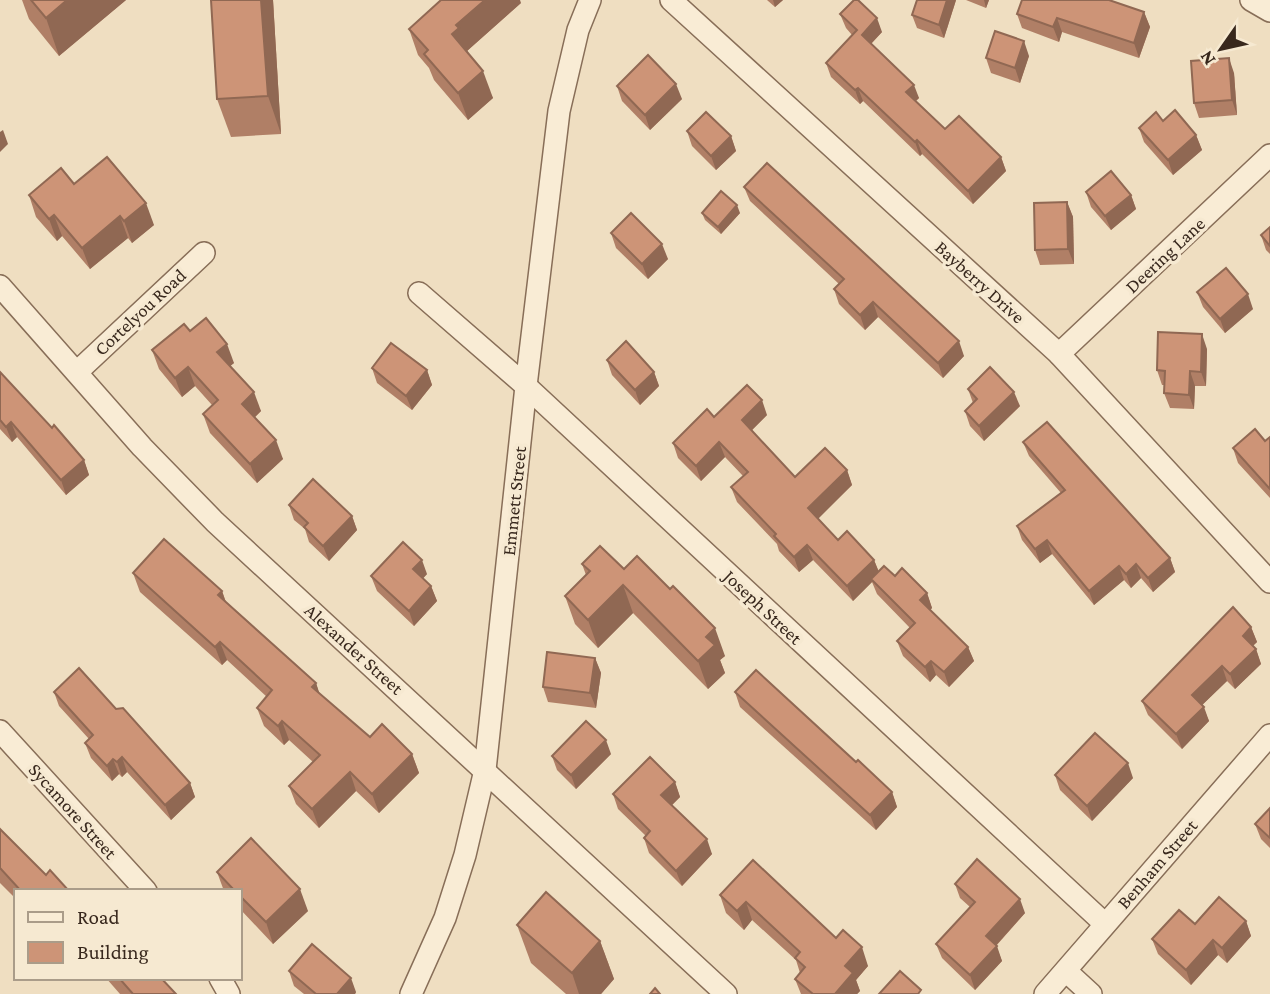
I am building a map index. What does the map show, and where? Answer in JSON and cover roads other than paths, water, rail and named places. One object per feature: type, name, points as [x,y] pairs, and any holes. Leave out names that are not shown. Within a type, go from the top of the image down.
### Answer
[{"type":"street","name":"Emmett Street","points":[[411,994],[445,918],[466,855],[485,770],[526,386],[559,111],[578,30],[590,0]]},
{"type":"street","name":"Bayberry Drive","points":[[671,0],[1059,354],[1270,582]]},
{"type":"street","points":[[1251,0],[1270,11]]},
{"type":"street","name":"Deering Lane","points":[[1059,354],[1270,155]]},
{"type":"street","name":"Cortelyou Road","points":[[77,372],[204,253]]},
{"type":"street","name":"Alexander Street","points":[[0,286],[142,447],[215,522],[726,994]]},
{"type":"street","name":"Joseph Street","points":[[419,293],[526,386],[1105,924]]},
{"type":"street","name":"Sycamore Street","points":[[0,731],[144,889]]},
{"type":"street","name":"Benham Street","points":[[1045,994],[1270,735]]},
{"type":"street","points":[[1066,971],[1091,994]]}]
